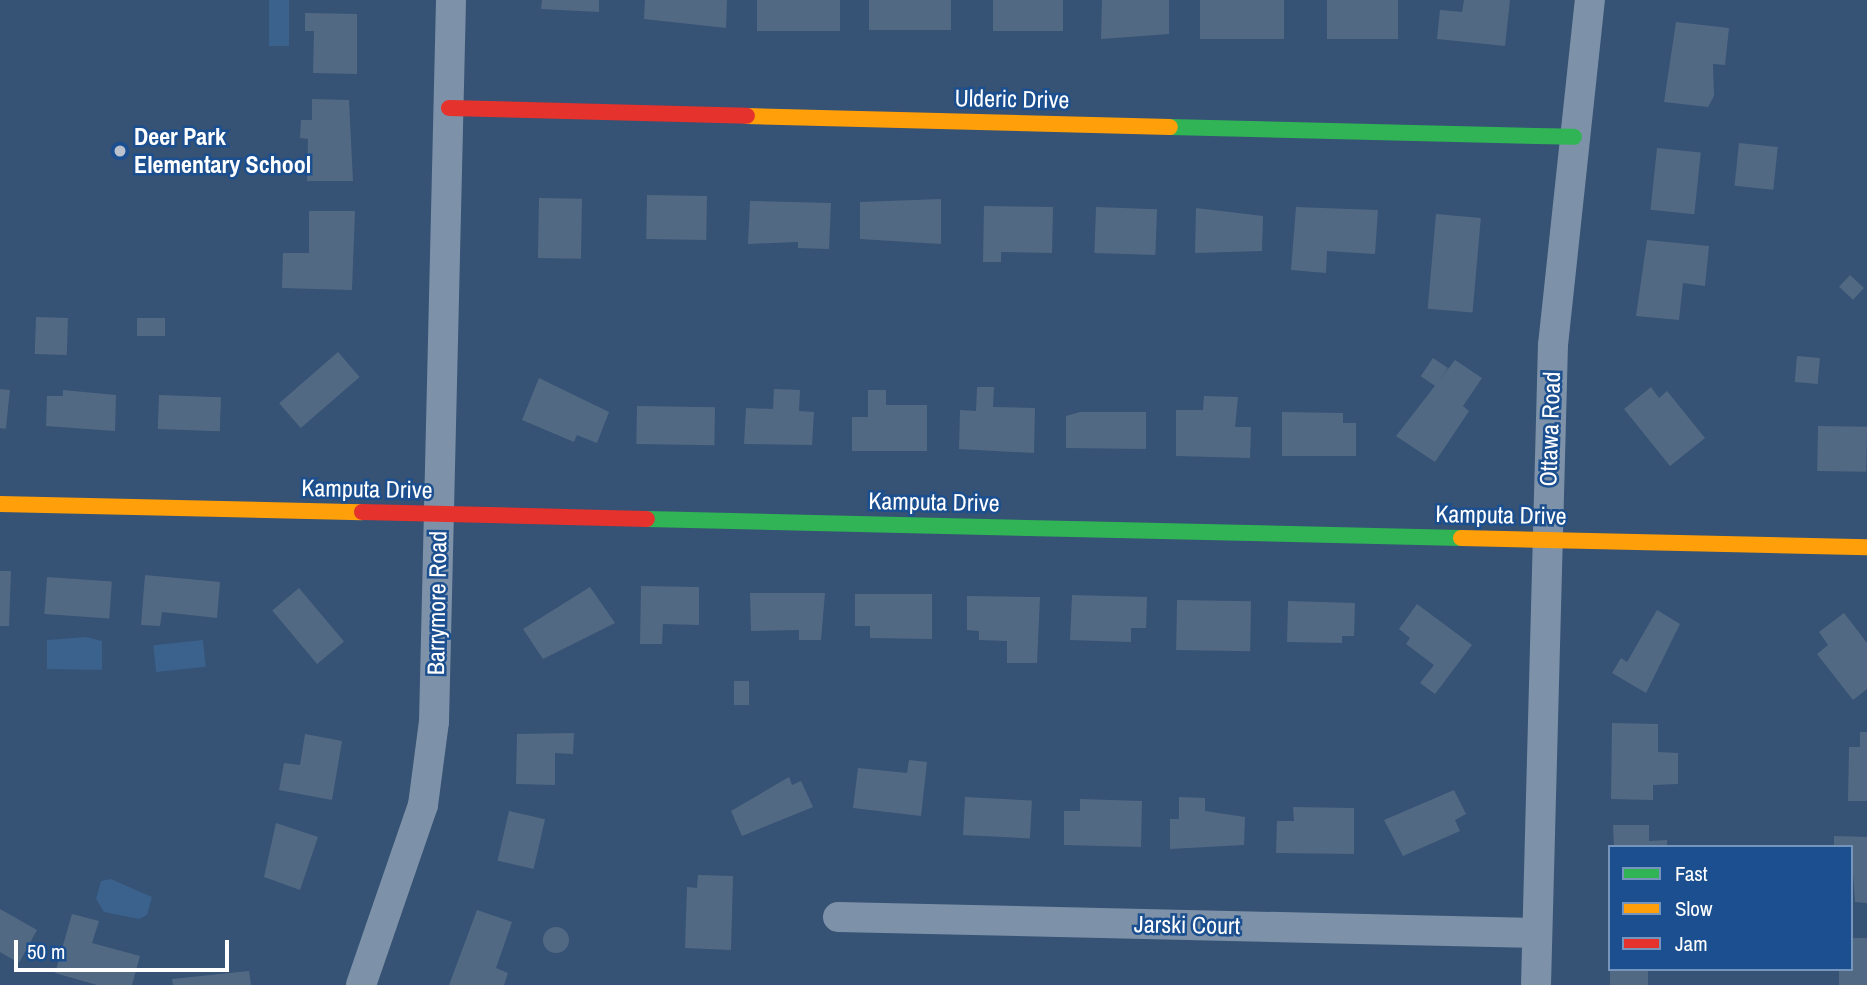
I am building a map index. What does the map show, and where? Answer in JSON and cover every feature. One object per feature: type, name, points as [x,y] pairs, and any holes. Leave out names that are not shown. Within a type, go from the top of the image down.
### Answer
[{"type":"street","name":"Barrymore Road","points":[[361,985],[423,805],[434,722],[451,0]]},
{"type":"street","name":"Ottawa Road","points":[[1536,985],[1553,345],[1590,0]]},
{"type":"street","name":"Ulderic Drive","points":[[449,108],[1574,137]]},
{"type":"street","name":"Kamputa Drive","points":[[0,504],[1867,547]]},
{"type":"street","name":"Jarski Court","points":[[838,917],[1538,933]]},
{"type":"water","points":[[269,0],[289,0],[289,46],[269,46]]},
{"type":"water","points":[[86,637],[102,641],[102,670],[47,669],[47,640]]},
{"type":"water","points":[[203,640],[206,667],[156,672],[153,645]]},
{"type":"water","points":[[111,879],[152,897],[147,915],[139,919],[104,912],[96,899],[101,881]]},
{"type":"building","points":[[542,0],[599,0],[599,12],[541,9]]},
{"type":"building","points":[[645,0],[727,0],[726,28],[644,19]]},
{"type":"building","points":[[757,0],[840,0],[840,31],[757,31]]},
{"type":"building","points":[[869,0],[951,0],[951,30],[869,30]]},
{"type":"building","points":[[993,0],[1063,0],[1063,31],[993,31]]},
{"type":"building","points":[[1102,0],[1169,0],[1169,34],[1101,39]]},
{"type":"building","points":[[1200,0],[1284,0],[1284,39],[1200,39]]},
{"type":"building","points":[[1327,0],[1398,0],[1398,39],[1327,39]]},
{"type":"building","points":[[1464,0],[1510,0],[1505,46],[1437,39],[1440,10],[1462,12]]},
{"type":"building","points":[[305,13],[357,14],[357,74],[313,73],[314,31],[305,31]]},
{"type":"building","points":[[1676,22],[1729,28],[1725,65],[1713,64],[1714,96],[1708,107],[1664,102]]},
{"type":"building","points":[[312,99],[349,100],[353,181],[307,181],[308,139],[300,138],[301,120],[312,120]]},
{"type":"building","points":[[1739,143],[1778,147],[1773,190],[1735,186]]},
{"type":"building","points":[[1657,148],[1701,153],[1694,214],[1651,210]]},
{"type":"building","points":[[647,195],[707,196],[706,240],[646,239]]},
{"type":"building","points":[[539,198],[582,199],[581,259],[538,258]]},
{"type":"building","points":[[941,199],[941,244],[860,239],[860,202]]},
{"type":"building","points":[[750,201],[831,203],[829,249],[798,248],[798,242],[748,244]]},
{"type":"building","points":[[984,206],[1053,207],[1052,253],[1001,252],[1001,262],[983,262]]},
{"type":"building","points":[[1096,207],[1157,209],[1155,255],[1094,253]]},
{"type":"building","points":[[1296,207],[1378,210],[1375,254],[1327,251],[1326,273],[1291,270]]},
{"type":"building","points":[[1196,208],[1263,216],[1262,251],[1195,253]]},
{"type":"building","points":[[309,211],[355,211],[352,290],[282,288],[283,253],[309,253]]},
{"type":"building","points":[[1436,214],[1481,218],[1473,313],[1428,309]]},
{"type":"building","points":[[1647,240],[1709,246],[1705,286],[1683,283],[1679,320],[1636,316]]},
{"type":"building","points":[[1850,275],[1864,288],[1853,300],[1839,287]]},
{"type":"building","points":[[36,317],[68,318],[67,355],[35,354]]},
{"type":"building","points":[[137,318],[165,318],[165,336],[137,336]]},
{"type":"building","points":[[338,352],[360,377],[301,428],[279,403]]},
{"type":"building","points":[[1797,356],[1820,358],[1818,384],[1795,382]]},
{"type":"building","points":[[1433,358],[1448,368],[1436,386],[1421,376]]},
{"type":"building","points":[[1455,360],[1482,378],[1463,406],[1469,411],[1435,462],[1396,436]]},
{"type":"building","points":[[539,378],[609,412],[597,443],[577,435],[574,442],[522,420]]},
{"type":"building","points":[[977,387],[994,387],[993,407],[1035,408],[1034,453],[959,449],[960,410],[976,411]]},
{"type":"building","points":[[1651,387],[1659,398],[1667,391],[1705,438],[1670,466],[1624,409]]},
{"type":"building","points":[[0,389],[10,390],[6,429],[0,428]]},
{"type":"building","points":[[774,389],[800,390],[799,411],[814,412],[812,445],[744,444],[746,408],[773,409]]},
{"type":"building","points":[[63,390],[116,395],[115,431],[46,426],[47,396],[63,396]]},
{"type":"building","points":[[868,390],[886,390],[886,405],[927,405],[927,451],[852,451],[852,417],[868,417]]},
{"type":"building","points":[[159,395],[221,397],[220,431],[158,429]]},
{"type":"building","points":[[1204,396],[1238,397],[1235,427],[1251,427],[1250,458],[1176,456],[1176,410],[1203,410]]},
{"type":"building","points":[[637,406],[715,407],[714,445],[636,444]]},
{"type":"building","points":[[1080,412],[1146,412],[1146,449],[1066,448],[1066,416]]},
{"type":"building","points":[[1282,412],[1343,413],[1343,423],[1356,423],[1356,456],[1282,456]]},
{"type":"building","points":[[1818,426],[1867,427],[1866,472],[1817,471]]},
{"type":"building","points":[[0,571],[11,571],[9,626],[0,626]]},
{"type":"building","points":[[145,575],[220,582],[217,618],[162,612],[160,626],[141,625]]},
{"type":"building","points":[[47,577],[112,582],[109,618],[44,614]]},
{"type":"building","points":[[641,586],[699,587],[699,625],[663,624],[662,644],[640,644]]},
{"type":"building","points":[[590,587],[615,623],[543,659],[523,629]]},
{"type":"building","points":[[299,588],[344,642],[317,664],[272,610]]},
{"type":"building","points":[[750,593],[825,593],[821,640],[799,640],[799,630],[751,631]]},
{"type":"building","points":[[855,594],[932,594],[932,639],[870,638],[870,626],[855,626]]},
{"type":"building","points":[[1072,595],[1147,597],[1146,628],[1131,628],[1131,642],[1070,640]]},
{"type":"building","points":[[967,596],[1040,597],[1037,663],[1007,663],[1007,641],[979,640],[979,631],[967,630]]},
{"type":"building","points":[[1177,600],[1251,601],[1250,651],[1176,650]]},
{"type":"building","points":[[1288,601],[1355,603],[1354,636],[1342,636],[1342,643],[1287,642]]},
{"type":"building","points":[[1417,604],[1472,645],[1435,694],[1420,683],[1434,665],[1406,644],[1410,638],[1399,629]]},
{"type":"building","points":[[1657,610],[1680,624],[1646,693],[1612,673],[1621,658],[1627,662]]},
{"type":"building","points":[[1844,613],[1867,643],[1867,689],[1853,700],[1817,654],[1828,645],[1819,632]]},
{"type":"building","points":[[734,681],[749,681],[749,705],[734,705]]},
{"type":"building","points":[[1612,723],[1658,724],[1658,752],[1678,753],[1678,784],[1653,785],[1653,800],[1611,799]]},
{"type":"building","points":[[1860,732],[1867,732],[1867,801],[1848,801],[1849,747],[1860,747]]},
{"type":"building","points":[[574,733],[573,754],[555,753],[555,785],[516,784],[517,734]]},
{"type":"building","points":[[305,734],[342,741],[332,800],[279,790],[284,763],[300,765]]},
{"type":"building","points":[[909,760],[927,762],[921,816],[853,808],[858,768],[907,773]]},
{"type":"building","points":[[789,777],[792,785],[801,781],[813,807],[742,836],[731,811]]},
{"type":"building","points":[[1454,790],[1466,814],[1455,820],[1460,831],[1403,856],[1384,820]]},
{"type":"building","points":[[965,797],[1032,801],[1030,838],[963,835]]},
{"type":"building","points":[[1179,797],[1205,798],[1205,811],[1245,817],[1244,845],[1170,849],[1170,819],[1179,819]]},
{"type":"building","points":[[1080,799],[1142,801],[1141,847],[1064,845],[1064,811],[1080,811]]},
{"type":"building","points":[[1293,807],[1354,808],[1354,854],[1276,853],[1277,821],[1294,821]]},
{"type":"building","points":[[509,811],[545,819],[534,869],[498,861]]},
{"type":"building","points":[[276,823],[318,837],[300,890],[264,877]]},
{"type":"building","points":[[1613,825],[1649,825],[1649,841],[1667,840],[1667,845],[1614,845]]},
{"type":"building","points":[[1834,836],[1867,837],[1867,903],[1855,902],[1853,845],[1834,845]]},
{"type":"building","points":[[698,875],[733,876],[731,950],[685,948],[687,887],[697,888]]},
{"type":"building","points":[[0,909],[37,930],[19,963],[0,952]]},
{"type":"building","points":[[477,910],[512,922],[496,968],[508,973],[504,985],[449,985]]},
{"type":"building","points":[[72,914],[99,921],[92,943],[140,956],[132,985],[97,985],[55,973]]},
{"type":"building","points":[[556,927],[565,931],[569,940],[565,949],[556,953],[547,949],[543,940],[547,931]]},
{"type":"building","points":[[1853,938],[1867,938],[1867,985],[1839,985],[1839,971],[1853,971]]},
{"type":"building","points":[[249,971],[251,985],[173,985],[172,979]]},
{"type":"building","points":[[1610,971],[1648,971],[1648,985],[1610,985]]},
{"type":"traffic: fast","points":[[1170,127],[1574,137]]},
{"type":"traffic: fast","points":[[647,519],[1461,538]]},
{"type":"traffic: slow","points":[[747,116],[1170,127]]},
{"type":"traffic: slow","points":[[0,504],[362,512]]},
{"type":"traffic: slow","points":[[1461,538],[1867,547]]},
{"type":"traffic: jam","points":[[449,108],[747,116]]},
{"type":"traffic: jam","points":[[362,512],[647,519]]},
{"type":"place","name":"Deer Park Elementary School","points":[[120,151]]}]
